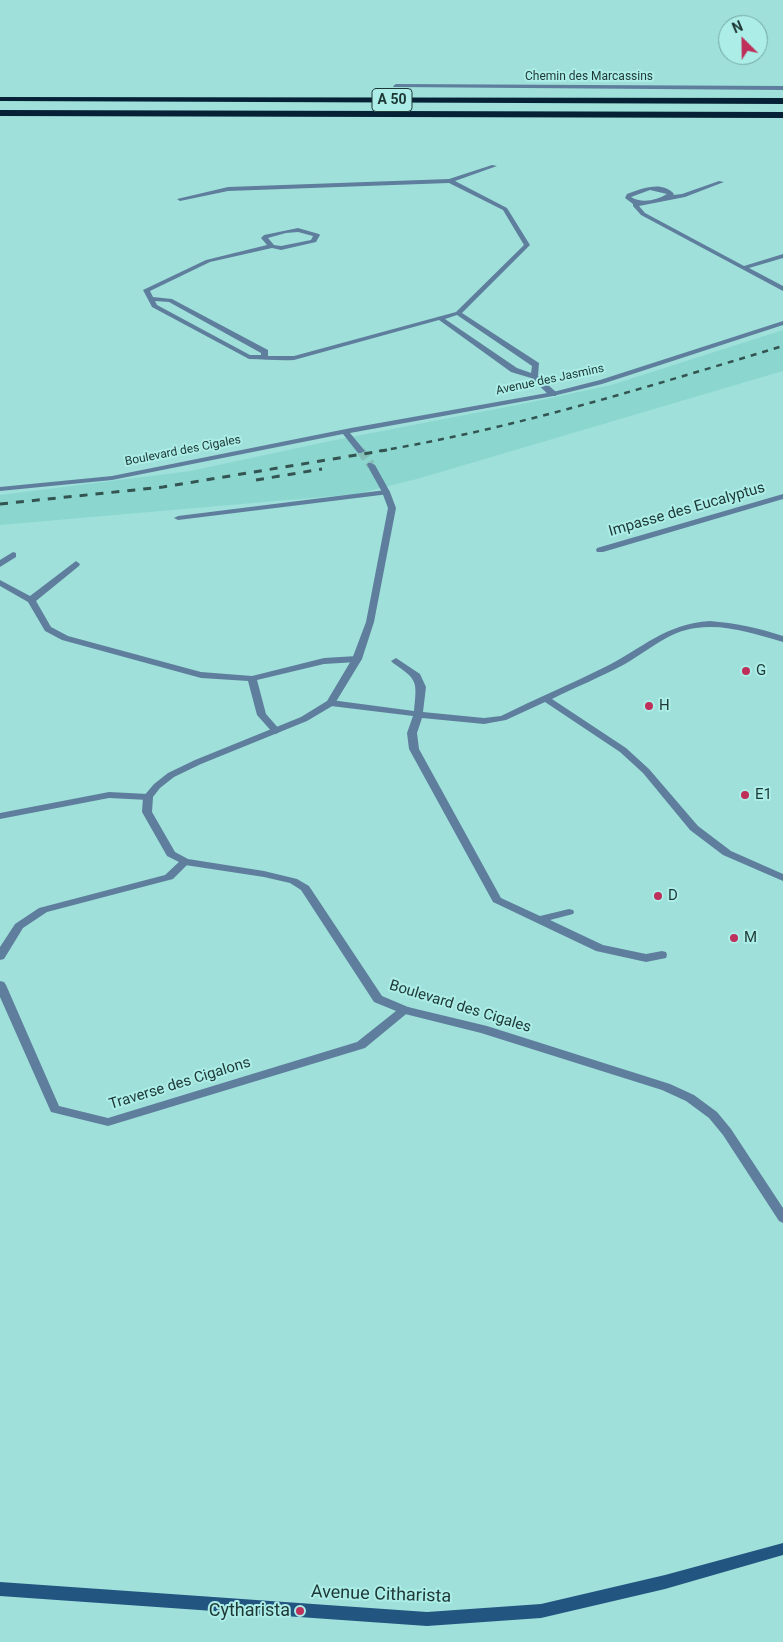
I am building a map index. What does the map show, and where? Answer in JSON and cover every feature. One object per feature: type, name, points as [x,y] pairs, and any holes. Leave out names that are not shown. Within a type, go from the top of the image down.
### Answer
[{"type":"highway","name":"A 50","points":[[0,99],[783,102]]},
{"type":"highway","name":"A 50","points":[[0,113],[783,115]]},
{"type":"street","name":"Chemin des Marcassins","points":[[396,86],[783,88]]},
{"type":"street","points":[[180,199],[228,189],[450,181],[494,166]]},
{"type":"street","points":[[272,246],[264,238],[266,236],[295,229],[306,230],[317,235],[314,241],[281,248],[272,246],[208,261],[146,290],[154,306],[249,357],[264,356],[272,360],[294,358],[458,313],[527,246],[505,209],[450,181]]},
{"type":"street","points":[[666,198],[671,194],[668,191],[650,188],[629,195],[628,198],[636,203],[650,202],[683,196],[721,182]]},
{"type":"street","points":[[636,203],[642,214],[783,289]]},
{"type":"street","points":[[743,268],[783,256]]},
{"type":"street","points":[[152,299],[170,300],[265,352],[264,356]]},
{"type":"street","points":[[458,313],[536,365],[534,376]]},
{"type":"street","points":[[441,319],[514,370],[534,376],[553,394]]},
{"type":"street","name":"Avenue des Jasmins","points":[[345,432],[553,394],[602,382],[783,323]]},
{"type":"street","points":[[345,432],[361,451]]},
{"type":"street","name":"Boulevard des Cigales","points":[[0,490],[112,478],[345,432]]},
{"type":"street","points":[[0,956],[19,926],[43,910],[169,877],[185,862],[171,854],[147,812],[148,797],[157,786],[171,775],[198,762],[304,719],[332,703],[357,659],[370,622],[392,508],[386,492],[371,465]]},
{"type":"street","points":[[178,518],[386,492]]},
{"type":"street","name":"Impasse des Eucalyptus","points":[[600,550],[783,496]]},
{"type":"street","points":[[0,564],[13,555]]},
{"type":"street","points":[[31,600],[76,564]]},
{"type":"street","points":[[0,583],[31,600],[48,629],[65,638],[201,675],[252,679],[324,661],[357,659]]},
{"type":"street","points":[[332,703],[462,720],[484,721],[503,718],[620,662],[685,627],[717,624],[757,630],[783,639]]},
{"type":"street","points":[[396,661],[416,674],[421,688],[418,714],[412,733],[414,749],[497,900],[600,948],[646,958],[662,955]]},
{"type":"street","points":[[252,679],[262,715],[276,731]]},
{"type":"street","points":[[545,698],[623,750],[646,771],[694,828],[727,853],[783,878]]},
{"type":"street","points":[[0,816],[109,795],[148,797]]},
{"type":"street","name":"Boulevard des Cigales","points":[[185,862],[264,874],[293,881],[305,888],[378,999],[405,1010],[483,1029],[666,1087],[690,1098],[713,1115],[727,1132],[783,1218]]},
{"type":"street","points":[[538,920],[569,912]]},
{"type":"street","name":"Traverse des Cigalons","points":[[0,985],[55,1109],[108,1122],[362,1045],[405,1010]]},
{"type":"street","name":"Avenue Citharista","points":[[0,1589],[427,1619],[541,1611],[665,1582],[783,1549]]},
{"type":"shaded area","points":[[783,330],[783,371],[417,479],[357,494],[0,525],[0,495],[190,471],[330,441],[532,402],[611,385]]},
{"type":"tunnel","points":[[361,451],[371,465]]},
{"type":"railway","points":[[379,451],[482,431],[583,405],[783,346]]},
{"type":"railway","points":[[0,504],[163,487],[387,450]]},
{"type":"railway","points":[[256,480],[322,469]]},
{"type":"place","name":"G","points":[[746,671]]},
{"type":"place","name":"H","points":[[649,706]]},
{"type":"place","name":"E1","points":[[745,795]]},
{"type":"place","name":"D","points":[[658,896]]},
{"type":"place","name":"M","points":[[734,938]]},
{"type":"place","name":"Cytharista","points":[[300,1611]]}]
